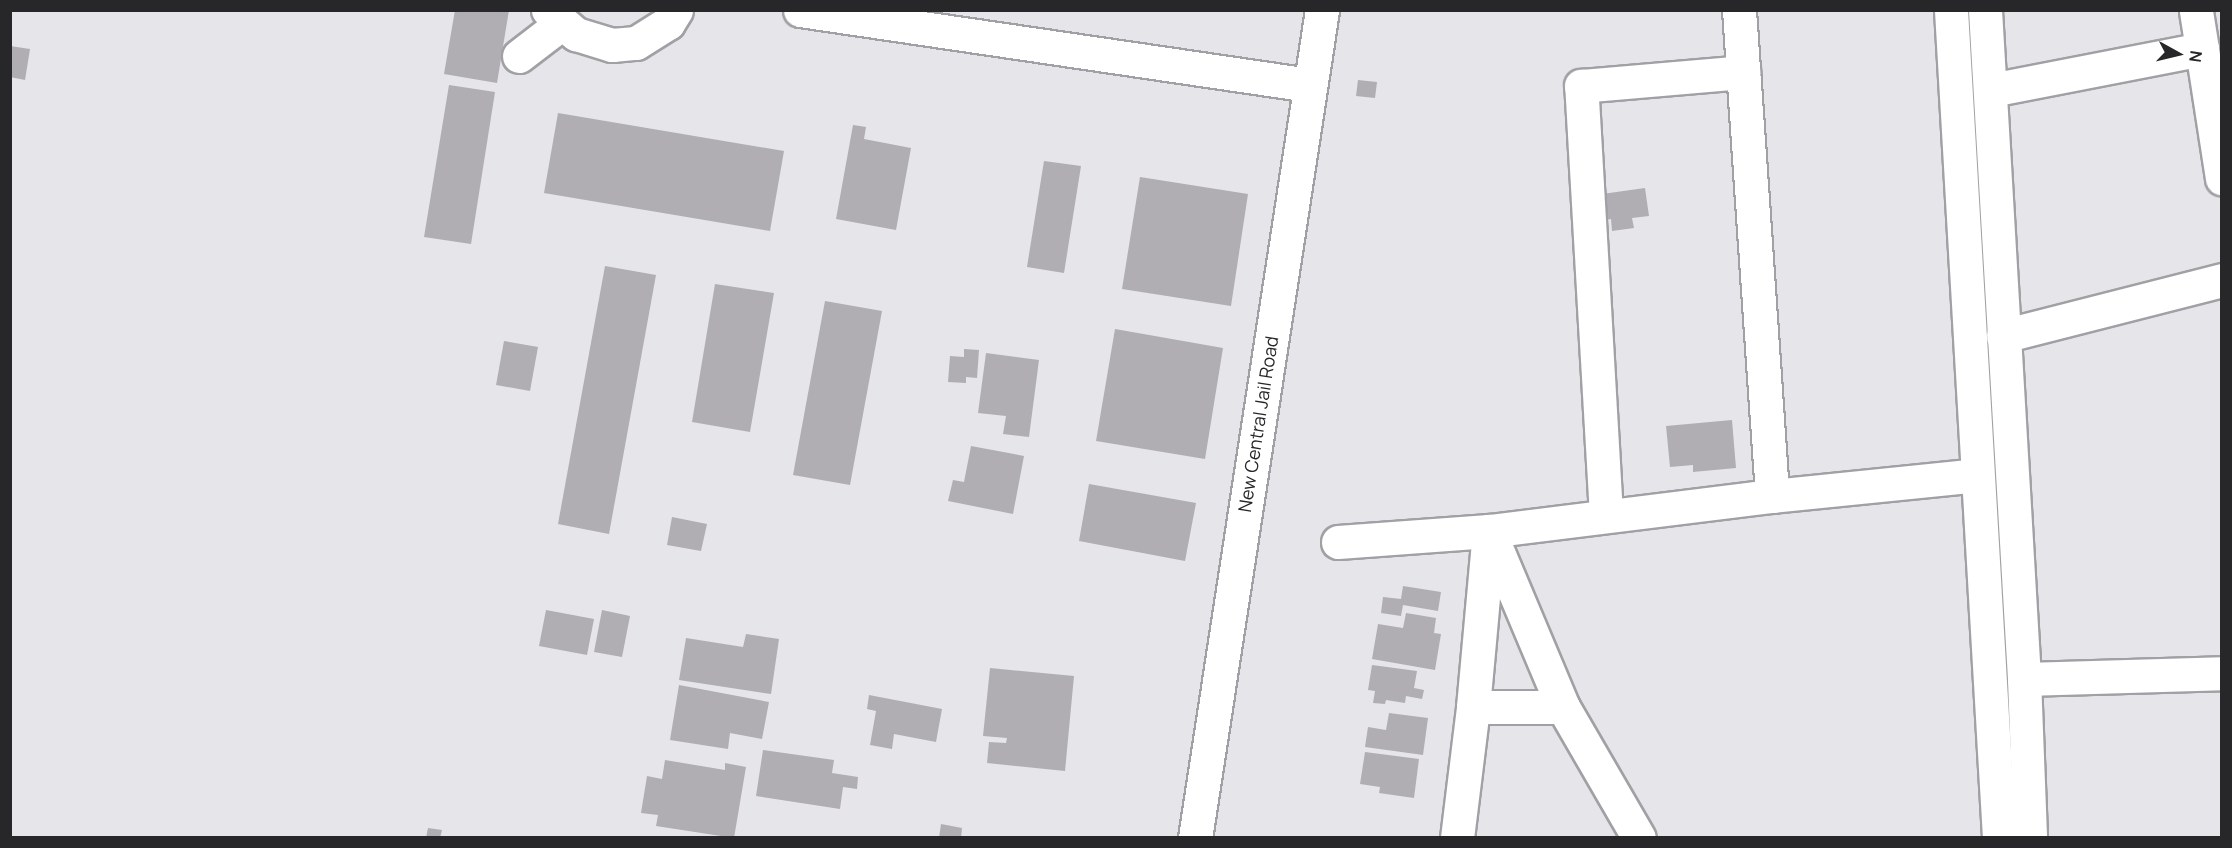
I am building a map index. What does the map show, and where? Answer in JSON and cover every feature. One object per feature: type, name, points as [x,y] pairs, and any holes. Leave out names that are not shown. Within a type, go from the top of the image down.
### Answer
[{"type":"street","points":[[519,56],[555,17],[576,34],[612,45],[636,43],[668,23],[676,10]]},
{"type":"street","points":[[800,10],[1309,86]]},
{"type":"street","name":"New Central Jail Road","points":[[1195,837],[1322,10]]},
{"type":"street","points":[[1738,10],[1772,496]]},
{"type":"street","points":[[1951,10],[1984,614],[1999,837]]},
{"type":"street","points":[[1985,10],[1991,90],[2002,336],[2024,679],[2030,837]]},
{"type":"street","points":[[2196,10],[2222,178]]},
{"type":"street","points":[[1991,90],[2202,49]]},
{"type":"street","points":[[1606,515],[1581,86],[1743,72]]},
{"type":"street","points":[[2002,336],[2222,280]]},
{"type":"street","points":[[1338,542],[1489,531],[1606,515],[1977,475]]},
{"type":"street","points":[[1457,837],[1473,707],[1489,531]]},
{"type":"street","points":[[1489,531],[1563,708],[1639,837]]},
{"type":"street","points":[[1984,614],[2020,610]]},
{"type":"street","points":[[2024,679],[2222,673]]},
{"type":"street","points":[[1473,707],[1563,708]]},
{"type":"building","points":[[455,10],[509,10],[497,83],[444,74]]},
{"type":"building","points":[[10,46],[30,49],[25,80],[10,77]]},
{"type":"building","points":[[1358,80],[1377,82],[1375,98],[1356,96]]},
{"type":"building","points":[[449,85],[495,92],[471,244],[424,237]]},
{"type":"building","points":[[558,113],[784,151],[770,231],[544,193]]},
{"type":"building","points":[[853,125],[866,127],[864,139],[911,148],[896,230],[836,219]]},
{"type":"building","points":[[1044,161],[1081,166],[1064,273],[1027,267]]},
{"type":"building","points":[[1140,177],[1248,194],[1231,306],[1122,289]]},
{"type":"building","points":[[1645,188],[1649,216],[1632,218],[1634,228],[1612,231],[1611,219],[1599,221],[1595,195]]},
{"type":"building","points":[[605,266],[656,275],[609,534],[558,524]]},
{"type":"building","points":[[715,284],[774,293],[750,432],[692,422]]},
{"type":"building","points":[[825,301],[882,311],[850,485],[793,475]]},
{"type":"building","points":[[1115,329],[1223,348],[1205,459],[1096,441]]},
{"type":"building","points":[[504,341],[538,347],[530,391],[496,385]]},
{"type":"building","points":[[964,349],[979,350],[977,378],[966,377],[966,383],[948,382],[950,356],[964,357]]},
{"type":"building","points":[[986,353],[1039,360],[1029,437],[1003,434],[1006,416],[978,413]]},
{"type":"building","points":[[1732,420],[1736,468],[1693,472],[1693,465],[1670,467],[1666,426]]},
{"type":"building","points":[[971,446],[1024,456],[1013,514],[948,501],[953,480],[964,482]]},
{"type":"building","points":[[1089,484],[1196,503],[1185,561],[1079,541]]},
{"type":"building","points":[[672,517],[707,524],[701,551],[667,545]]},
{"type":"building","points":[[1403,586],[1441,592],[1438,611],[1403,605],[1401,616],[1381,613],[1383,597],[1401,599]]},
{"type":"building","points":[[546,610],[594,619],[587,655],[539,646]]},
{"type":"building","points":[[602,610],[630,616],[622,657],[594,652]]},
{"type":"building","points":[[1406,613],[1436,618],[1434,633],[1441,634],[1435,670],[1372,659],[1378,624],[1403,628]]},
{"type":"building","points":[[746,634],[779,639],[771,694],[679,680],[686,638],[743,647]]},
{"type":"building","points":[[1372,665],[1417,671],[1414,688],[1424,690],[1422,699],[1406,696],[1405,703],[1386,700],[1385,704],[1373,703],[1375,691],[1368,690]]},
{"type":"building","points":[[990,668],[1074,676],[1065,771],[987,763],[989,742],[1006,743],[1007,738],[983,736]]},
{"type":"building","points":[[679,685],[769,702],[762,739],[730,733],[728,749],[670,740]]},
{"type":"building","points":[[869,695],[942,709],[936,742],[894,734],[892,749],[870,745],[876,711],[867,709]]},
{"type":"building","points":[[1389,713],[1428,718],[1423,755],[1365,747],[1368,727],[1386,730]]},
{"type":"building","points":[[763,750],[834,760],[832,773],[858,777],[857,789],[843,787],[840,809],[756,796]]},
{"type":"building","points":[[1365,752],[1419,759],[1414,798],[1379,793],[1380,787],[1360,784]]},
{"type":"building","points":[[665,760],[725,770],[725,763],[746,767],[734,838],[656,826],[658,815],[641,813],[647,776],[662,779]]},
{"type":"building","points":[[941,824],[962,828],[961,838],[939,838]]},
{"type":"building","points":[[428,828],[442,830],[440,838],[426,838]]}]
